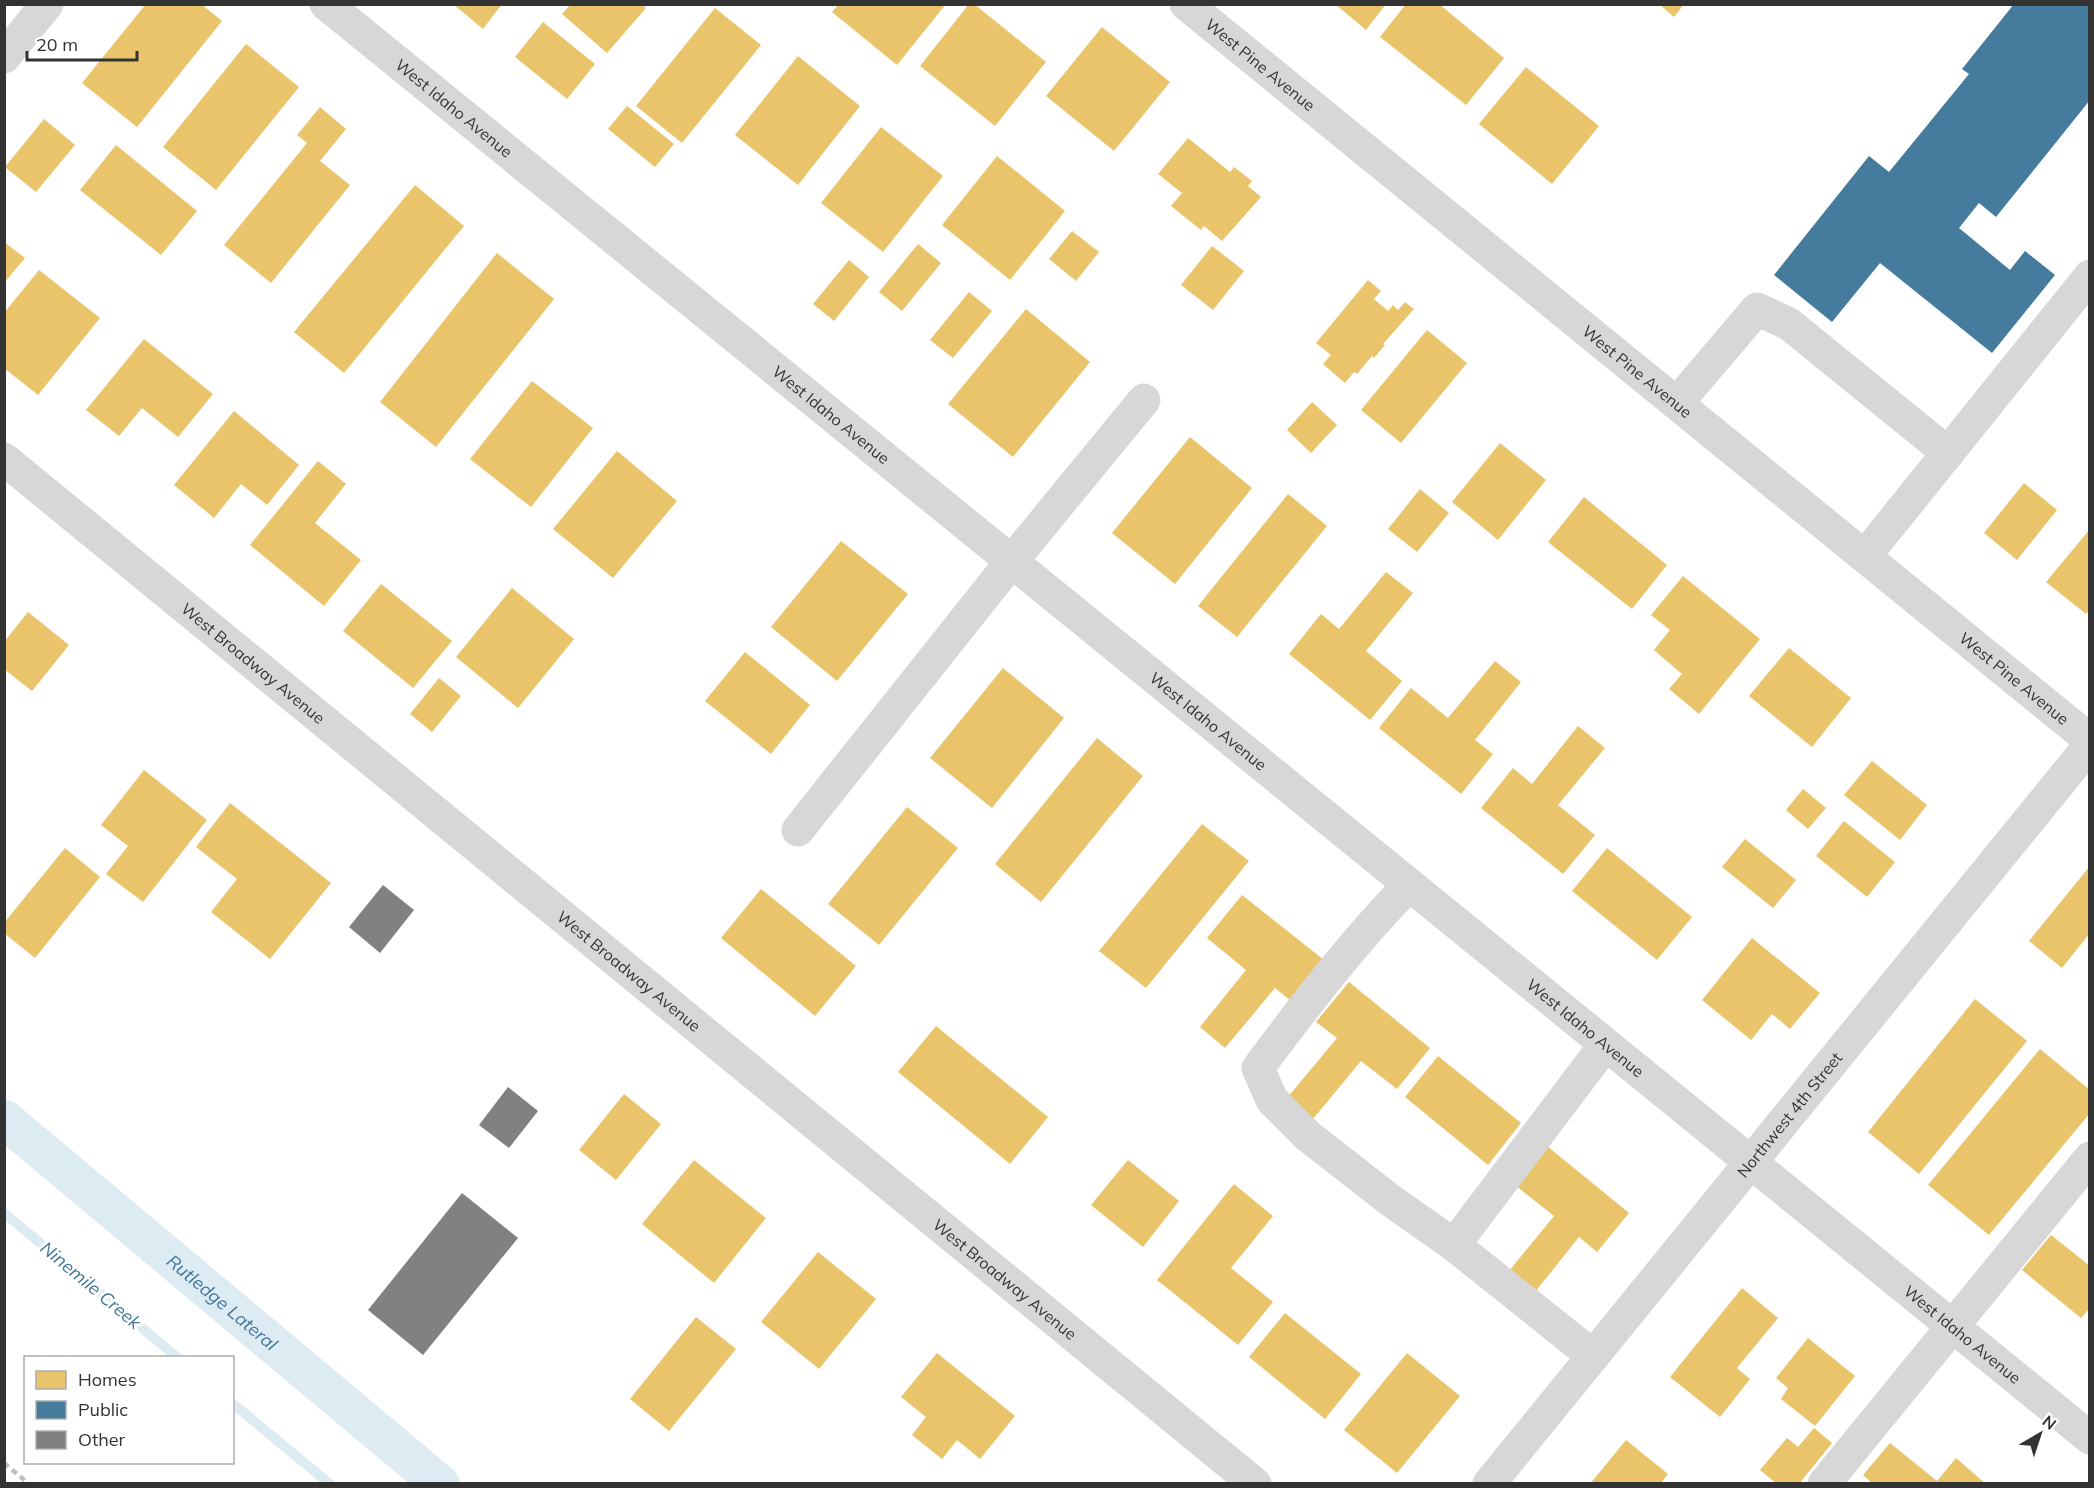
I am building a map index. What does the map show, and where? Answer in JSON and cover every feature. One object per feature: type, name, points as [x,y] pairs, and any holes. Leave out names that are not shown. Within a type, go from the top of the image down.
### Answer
[{"type":"street","points":[[9,41],[47,4]]},
{"type":"street","name":"West Idaho Avenue","points":[[326,4],[2090,1438]]},
{"type":"street","name":"West Pine Avenue","points":[[1186,4],[2090,740]]},
{"type":"street","points":[[1865,556],[2090,276]]},
{"type":"street","points":[[1677,403],[1757,309],[1789,324],[1948,453]]},
{"type":"street","points":[[798,830],[1011,562],[1144,400]]},
{"type":"street","name":"West Broadway Avenue","points":[[4,459],[1255,1484]]},
{"type":"street","name":"Northwest 4th Street","points":[[1489,1484],[2090,745]]},
{"type":"street","points":[[1408,885],[1386,908],[1299,1014],[1258,1068],[1272,1100],[1308,1136],[1390,1200],[1454,1245],[1593,1356]]},
{"type":"street","points":[[1454,1245],[1605,1045]]},
{"type":"street","points":[[1824,1484],[2090,1158]]},
{"type":"building: Homes","points":[[146,4],[201,4],[222,21],[137,127],[82,83]]},
{"type":"building: Homes","points":[[453,4],[502,4],[483,29]]},
{"type":"building: Homes","points":[[571,4],[642,4],[646,8],[607,53],[562,14]]},
{"type":"building: Homes","points":[[839,4],[946,4],[897,65],[832,12]]},
{"type":"building: Homes","points":[[969,4],[974,4],[1046,62],[995,126],[920,66]]},
{"type":"building: Homes","points":[[1335,4],[1386,4],[1366,30]]},
{"type":"building: Homes","points":[[1406,4],[1439,4],[1504,58],[1466,105],[1380,37]]},
{"type":"building: Homes","points":[[1659,4],[1684,4],[1674,17]]},
{"type":"building: Homes","points":[[715,8],[761,45],[682,143],[636,106]]},
{"type":"building: Homes","points":[[543,22],[595,64],[567,99],[515,57]]},
{"type":"building: Homes","points":[[1102,27],[1170,82],[1114,151],[1046,96]]},
{"type":"building: Homes","points":[[246,44],[299,87],[216,190],[163,147]]},
{"type":"building: Homes","points":[[798,56],[860,106],[798,185],[735,135]]},
{"type":"building: Homes","points":[[1526,67],[1599,126],[1552,184],[1479,124]]},
{"type":"building: Homes","points":[[627,106],[674,144],[655,167],[608,129]]},
{"type":"building: Homes","points":[[320,107],[346,129],[320,161],[350,185],[271,283],[224,245],[307,143],[297,135]]},
{"type":"building: Homes","points":[[44,119],[75,145],[36,192],[5,167]]},
{"type":"building: Homes","points":[[881,127],[943,176],[883,252],[821,203]]},
{"type":"building: Homes","points":[[1188,138],[1230,172],[1234,167],[1252,181],[1248,186],[1261,197],[1222,241],[1204,226],[1201,230],[1171,206],[1182,193],[1158,174]]},
{"type":"building: Homes","points":[[116,145],[197,211],[161,255],[80,190]]},
{"type":"building: Homes","points":[[997,156],[1065,211],[1010,280],[942,225]]},
{"type":"building: Homes","points":[[415,185],[464,226],[344,373],[294,332]]},
{"type":"building: Homes","points":[[1072,231],[1099,252],[1076,281],[1049,259]]},
{"type":"building: Homes","points":[[4,242],[25,258],[4,283]]},
{"type":"building: Homes","points":[[918,244],[941,263],[902,311],[879,292]]},
{"type":"building: Homes","points":[[1212,246],[1244,271],[1213,310],[1181,285]]},
{"type":"building: Homes","points":[[497,253],[554,299],[436,447],[380,402]]},
{"type":"building: Homes","points":[[849,260],[869,277],[834,321],[813,304]]},
{"type":"building: Homes","points":[[39,270],[100,318],[38,395],[4,368],[4,313]]},
{"type":"building: Homes","points":[[1368,280],[1381,291],[1374,299],[1388,311],[1393,305],[1398,310],[1405,302],[1414,309],[1383,344],[1385,345],[1374,358],[1372,356],[1357,374],[1354,372],[1345,383],[1323,364],[1331,355],[1316,343]]},
{"type":"building: Homes","points":[[969,292],[992,311],[953,358],[930,340]]},
{"type":"building: Homes","points":[[1026,309],[1090,362],[1013,457],[948,404]]},
{"type":"building: Homes","points":[[1427,330],[1467,363],[1401,443],[1361,410]]},
{"type":"building: Homes","points":[[144,339],[213,394],[178,437],[142,408],[119,436],[86,410]]},
{"type":"building: Homes","points":[[532,381],[593,428],[531,507],[470,459]]},
{"type":"building: Homes","points":[[1312,402],[1337,425],[1311,453],[1287,430]]},
{"type":"building: Homes","points":[[234,411],[299,465],[267,505],[241,484],[214,518],[174,485]]},
{"type":"building: Homes","points":[[1190,437],[1252,488],[1175,584],[1112,533]]},
{"type":"building: Homes","points":[[1500,443],[1546,480],[1498,540],[1452,502]]},
{"type":"building: Homes","points":[[617,451],[677,501],[613,578],[553,529]]},
{"type":"building: Homes","points":[[318,461],[346,484],[315,523],[361,560],[324,606],[250,545]]},
{"type":"building: Homes","points":[[2024,483],[2057,510],[2017,560],[1984,533]]},
{"type":"building: Homes","points":[[1420,489],[1449,513],[1417,552],[1388,529]]},
{"type":"building: Homes","points":[[1288,494],[1327,526],[1237,637],[1198,606]]},
{"type":"building: Homes","points":[[1584,497],[1667,565],[1632,609],[1548,542]]},
{"type":"building: Homes","points":[[2090,529],[2090,610],[2086,614],[2046,582]]},
{"type":"building: Homes","points":[[841,541],[908,594],[837,681],[771,627]]},
{"type":"building: Homes","points":[[1386,572],[1413,593],[1366,651],[1402,681],[1370,720],[1289,654],[1321,614],[1339,629]]},
{"type":"building: Homes","points":[[1683,576],[1760,639],[1699,714],[1669,689],[1682,674],[1654,650],[1670,630],[1651,615]]},
{"type":"building: Homes","points":[[381,584],[452,641],[413,688],[343,631]]},
{"type":"building: Homes","points":[[512,588],[574,639],[518,708],[456,657]]},
{"type":"building: Homes","points":[[28,612],[69,645],[32,691],[4,669],[4,642]]},
{"type":"building: Homes","points":[[1789,648],[1851,698],[1812,747],[1749,696]]},
{"type":"building: Homes","points":[[745,652],[810,705],[771,754],[705,701]]},
{"type":"building: Homes","points":[[1495,661],[1521,682],[1475,740],[1493,754],[1461,794],[1379,728],[1411,688],[1448,718]]},
{"type":"building: Homes","points":[[1003,668],[1064,718],[992,808],[930,758]]},
{"type":"building: Homes","points":[[439,678],[461,696],[432,732],[410,714]]},
{"type":"building: Homes","points":[[1578,726],[1605,748],[1558,805],[1595,835],[1563,874],[1481,808],[1513,768],[1532,784]]},
{"type":"building: Homes","points":[[1097,738],[1143,776],[1041,902],[995,864]]},
{"type":"building: Homes","points":[[1872,761],[1927,805],[1900,840],[1844,795]]},
{"type":"building: Homes","points":[[144,770],[207,820],[143,902],[106,874],[128,846],[101,825]]},
{"type":"building: Homes","points":[[1803,789],[1826,808],[1808,829],[1786,810]]},
{"type":"building: Homes","points":[[230,803],[331,883],[270,959],[211,912],[237,879],[196,847]]},
{"type":"building: Homes","points":[[907,807],[958,848],[879,945],[828,904]]},
{"type":"building: Homes","points":[[1844,821],[1895,862],[1867,897],[1816,856]]},
{"type":"building: Homes","points":[[1202,824],[1249,861],[1146,988],[1099,951]]},
{"type":"building: Homes","points":[[1745,839],[1796,880],[1773,908],[1722,867]]},
{"type":"building: Homes","points":[[65,848],[100,877],[35,958],[4,933],[4,923]]},
{"type":"building: Homes","points":[[1607,848],[1692,917],[1657,960],[1572,891]]},
{"type":"building: Homes","points":[[2090,866],[2090,933],[2062,968],[2029,941]]},
{"type":"building: Homes","points":[[761,889],[856,966],[815,1016],[721,938]]},
{"type":"building: Homes","points":[[1242,895],[1324,960],[1291,1001],[1275,988],[1225,1048],[1200,1027],[1246,970],[1207,938]]},
{"type":"building: Homes","points":[[1752,938],[1820,993],[1790,1029],[1772,1014],[1751,1040],[1702,1000]]},
{"type":"building: Homes","points":[[1349,982],[1430,1048],[1397,1089],[1361,1061],[1313,1119],[1287,1098],[1337,1038],[1316,1022]]},
{"type":"building: Homes","points":[[1975,999],[2027,1041],[1919,1174],[1868,1132]]},
{"type":"building: Homes","points":[[936,1026],[1048,1117],[1010,1164],[898,1072]]},
{"type":"building: Homes","points":[[2040,1049],[2090,1090],[2090,1113],[1989,1235],[1928,1185]]},
{"type":"building: Homes","points":[[1438,1056],[1521,1123],[1488,1165],[1405,1097]]},
{"type":"building: Homes","points":[[624,1094],[661,1124],[616,1180],[579,1150]]},
{"type":"building: Homes","points":[[1547,1146],[1629,1213],[1597,1252],[1579,1237],[1535,1292],[1509,1271],[1554,1216],[1515,1185]]},
{"type":"building: Homes","points":[[694,1160],[766,1218],[714,1283],[642,1224]]},
{"type":"building: Homes","points":[[1128,1160],[1179,1201],[1143,1247],[1091,1205]]},
{"type":"building: Homes","points":[[1234,1184],[1273,1216],[1231,1268],[1273,1302],[1238,1345],[1157,1280]]},
{"type":"building: Homes","points":[[2051,1235],[2090,1266],[2090,1308],[2081,1318],[2022,1270]]},
{"type":"building: Homes","points":[[818,1252],[876,1299],[819,1369],[761,1322]]},
{"type":"building: Homes","points":[[1742,1288],[1778,1318],[1737,1368],[1750,1379],[1720,1417],[1670,1377]]},
{"type":"building: Homes","points":[[1285,1313],[1361,1374],[1325,1419],[1249,1357]]},
{"type":"building: Homes","points":[[696,1317],[736,1349],[669,1431],[630,1399]]},
{"type":"building: Homes","points":[[1808,1338],[1855,1376],[1815,1426],[1781,1399],[1788,1388],[1776,1378]]},
{"type":"building: Homes","points":[[937,1353],[1015,1416],[980,1459],[957,1440],[942,1459],[912,1435],[926,1417],[901,1397]]},
{"type":"building: Homes","points":[[1407,1353],[1460,1396],[1397,1473],[1344,1430]]},
{"type":"building: Homes","points":[[1814,1428],[1832,1443],[1799,1484],[1777,1484],[1760,1470],[1787,1438],[1798,1447]]},
{"type":"building: Homes","points":[[1626,1440],[1668,1474],[1660,1484],[1590,1484]]},
{"type":"building: Homes","points":[[1890,1443],[1937,1481],[1956,1458],[1986,1484],[1873,1484],[1863,1475]]},
{"type":"building: Public","points":[[2014,4],[2090,4],[2090,100],[1996,217],[1979,203],[1959,228],[2010,270],[2025,251],[2055,275],[1992,353],[1880,263],[1832,322],[1774,275],[1869,156],[1889,172],[1969,74],[1962,69]]},
{"type":"building: Other","points":[[383,885],[414,910],[380,953],[349,927]]},
{"type":"building: Other","points":[[508,1087],[538,1111],[509,1148],[479,1125]]},
{"type":"building: Other","points":[[462,1193],[518,1238],[423,1355],[368,1310]]},
{"type":"waterway","name":"Rutledge Lateral","points":[[4,1119],[440,1484]]},
{"type":"waterway","name":"Ninemile Creek","points":[[4,1213],[176,1356]]},
{"type":"waterway","name":"Ninemile Creek","points":[[234,1405],[330,1484]]},
{"type":"railway","points":[[4,1463],[29,1484]]}]
